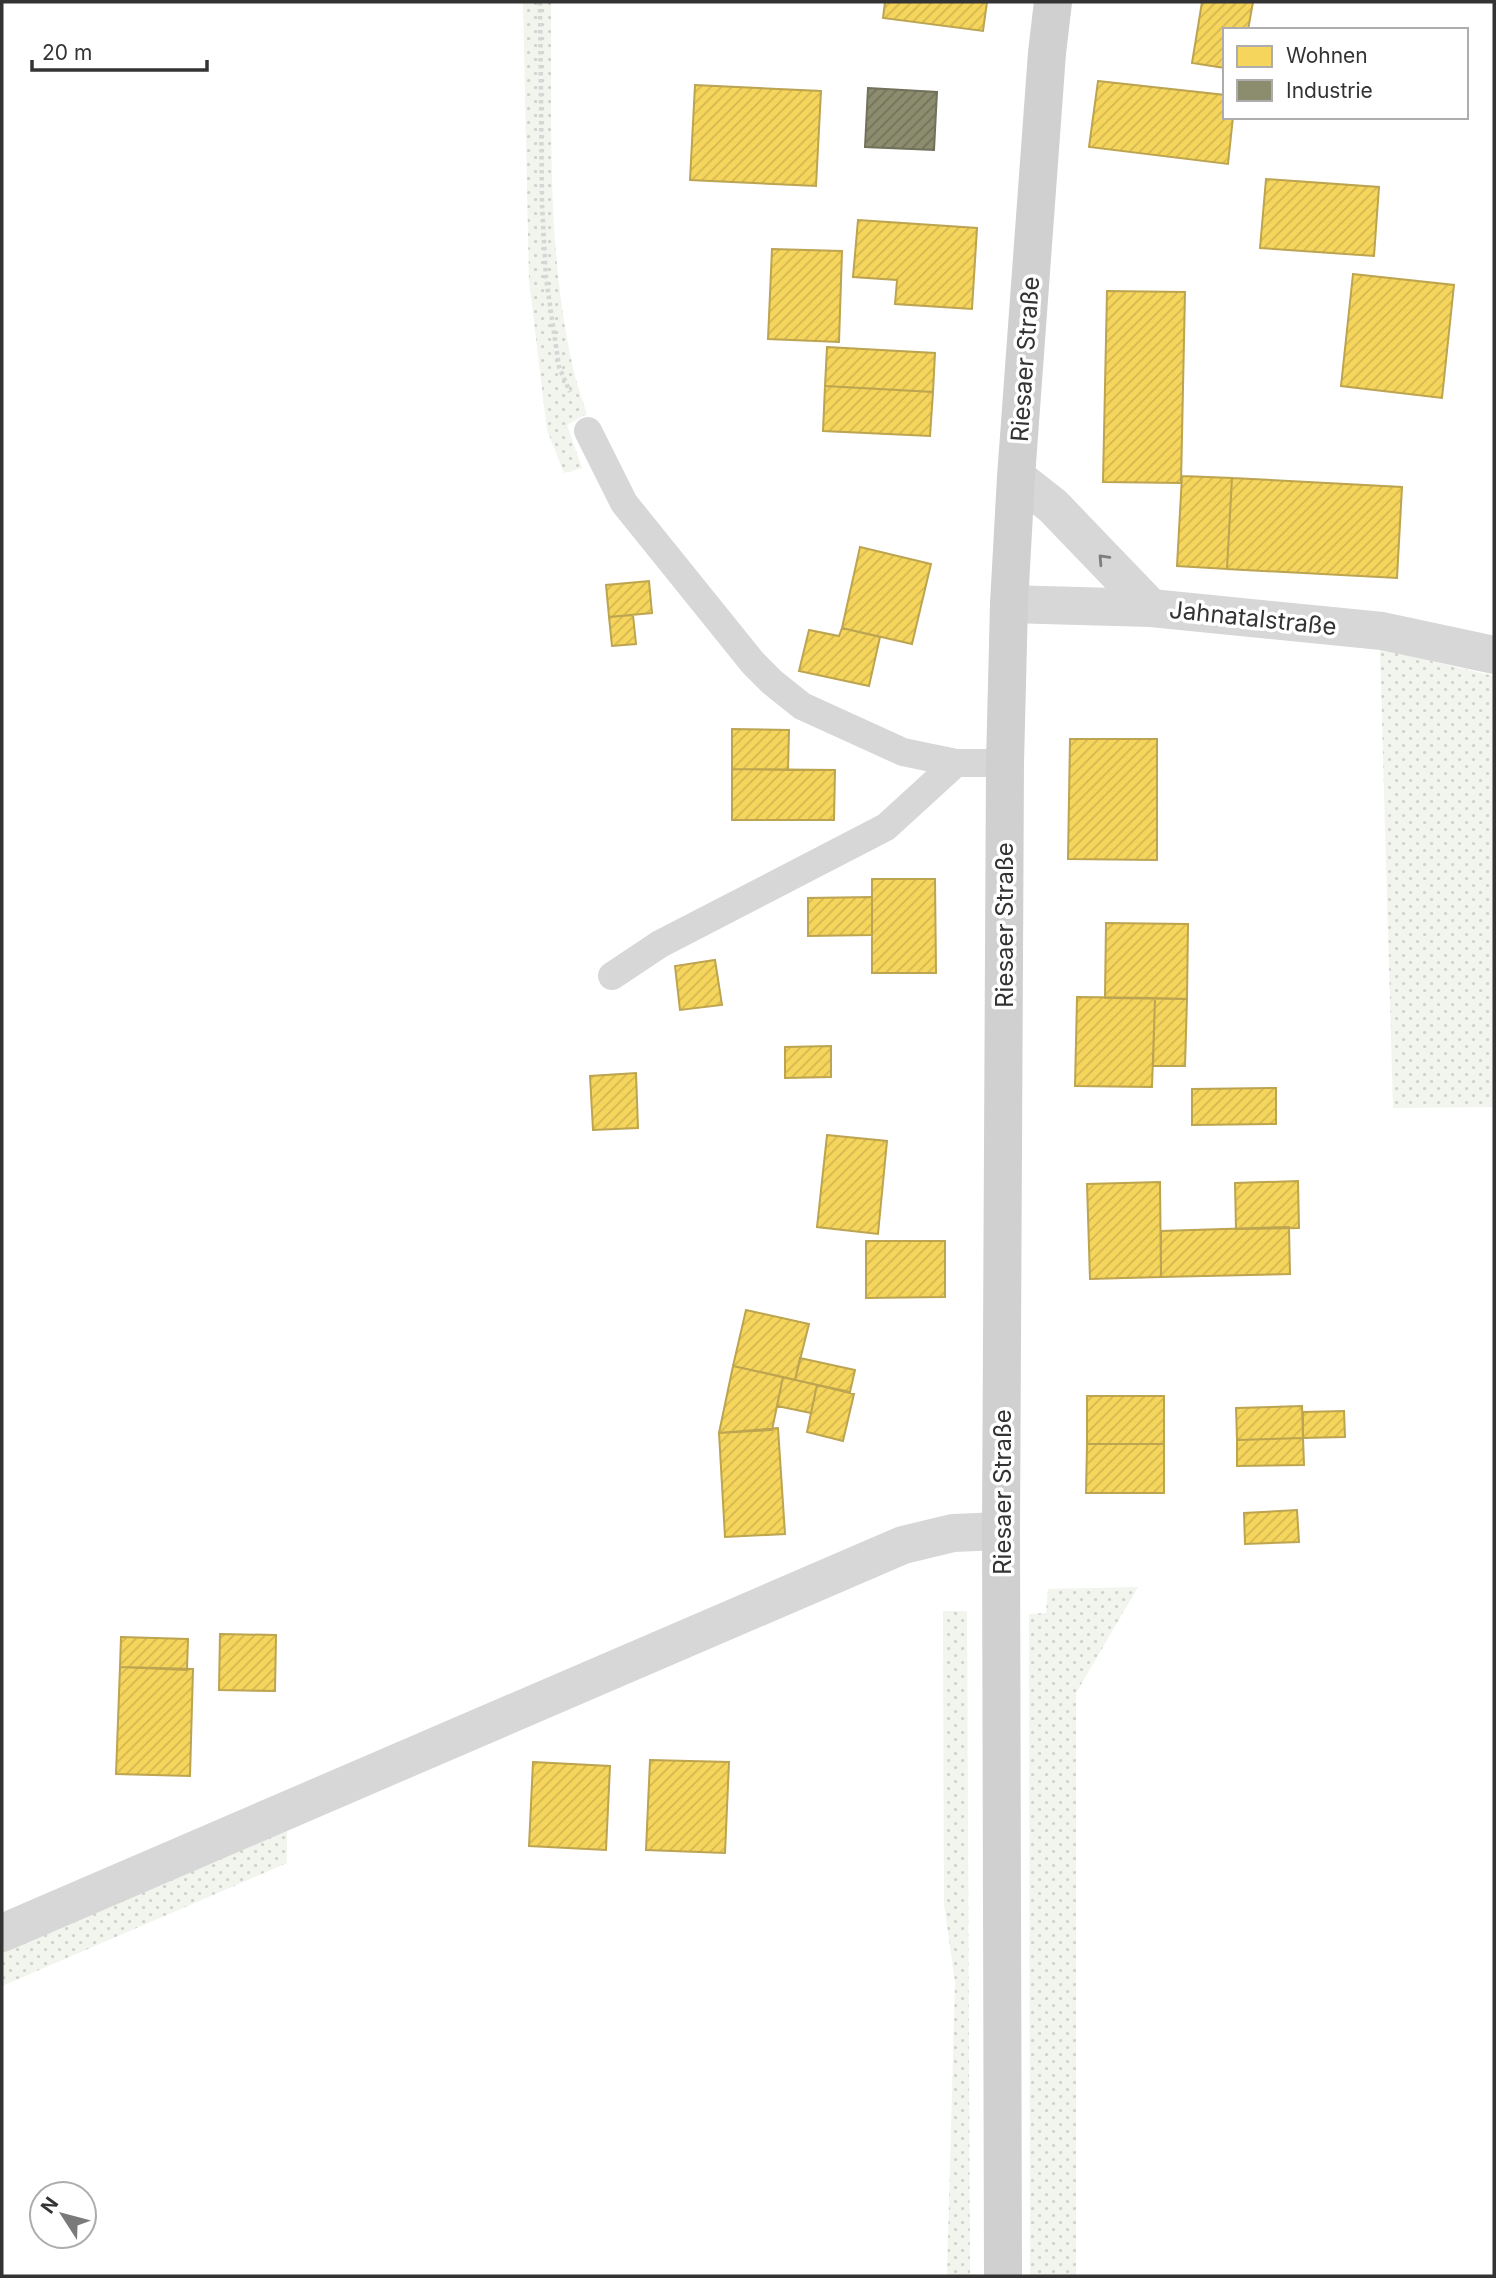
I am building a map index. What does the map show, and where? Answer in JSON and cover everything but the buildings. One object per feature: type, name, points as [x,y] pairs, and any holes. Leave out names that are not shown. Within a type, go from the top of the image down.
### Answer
[{"type":"main road","name":"Riesaer Straße","points":[[1003,2276],[1001,1531],[1005,763],[1009,604],[1016,477],[1053,2]]},
{"type":"street","points":[[1016,477],[1053,506],[1151,608]]},
{"type":"street","name":"Jahnatalstraße","points":[[1009,604],[1151,608],[1382,631],[1494,655]]},
{"type":"street","points":[[2,1933],[903,1545],[953,1533],[1001,1531]]},
{"type":"lane","points":[[588,431],[624,503],[753,663],[802,706],[903,752],[956,764],[1005,763]]},
{"type":"lane","points":[[612,976],[660,944],[886,827],[956,764]]},
{"type":"path","points":[[540,2],[545,278],[559,367],[588,431]]},
{"type":"shaded area","points":[[523,2],[551,2],[554,229],[564,319],[573,369],[587,414],[567,425],[582,468],[564,473],[547,430],[529,280]]},
{"type":"shaded area","points":[[1380,649],[1494,676],[1494,1107],[1393,1108]]},
{"type":"shaded area","points":[[1138,1587],[1076,1693],[1076,2276],[1030,2276],[1029,1614],[1046,1613],[1048,1589]]},
{"type":"shaded area","points":[[943,1611],[967,1611],[970,2276],[947,2276],[955,1982],[944,1904]]},
{"type":"shaded area","points":[[287,1828],[287,1863],[2,1986],[2,1949]]}]
